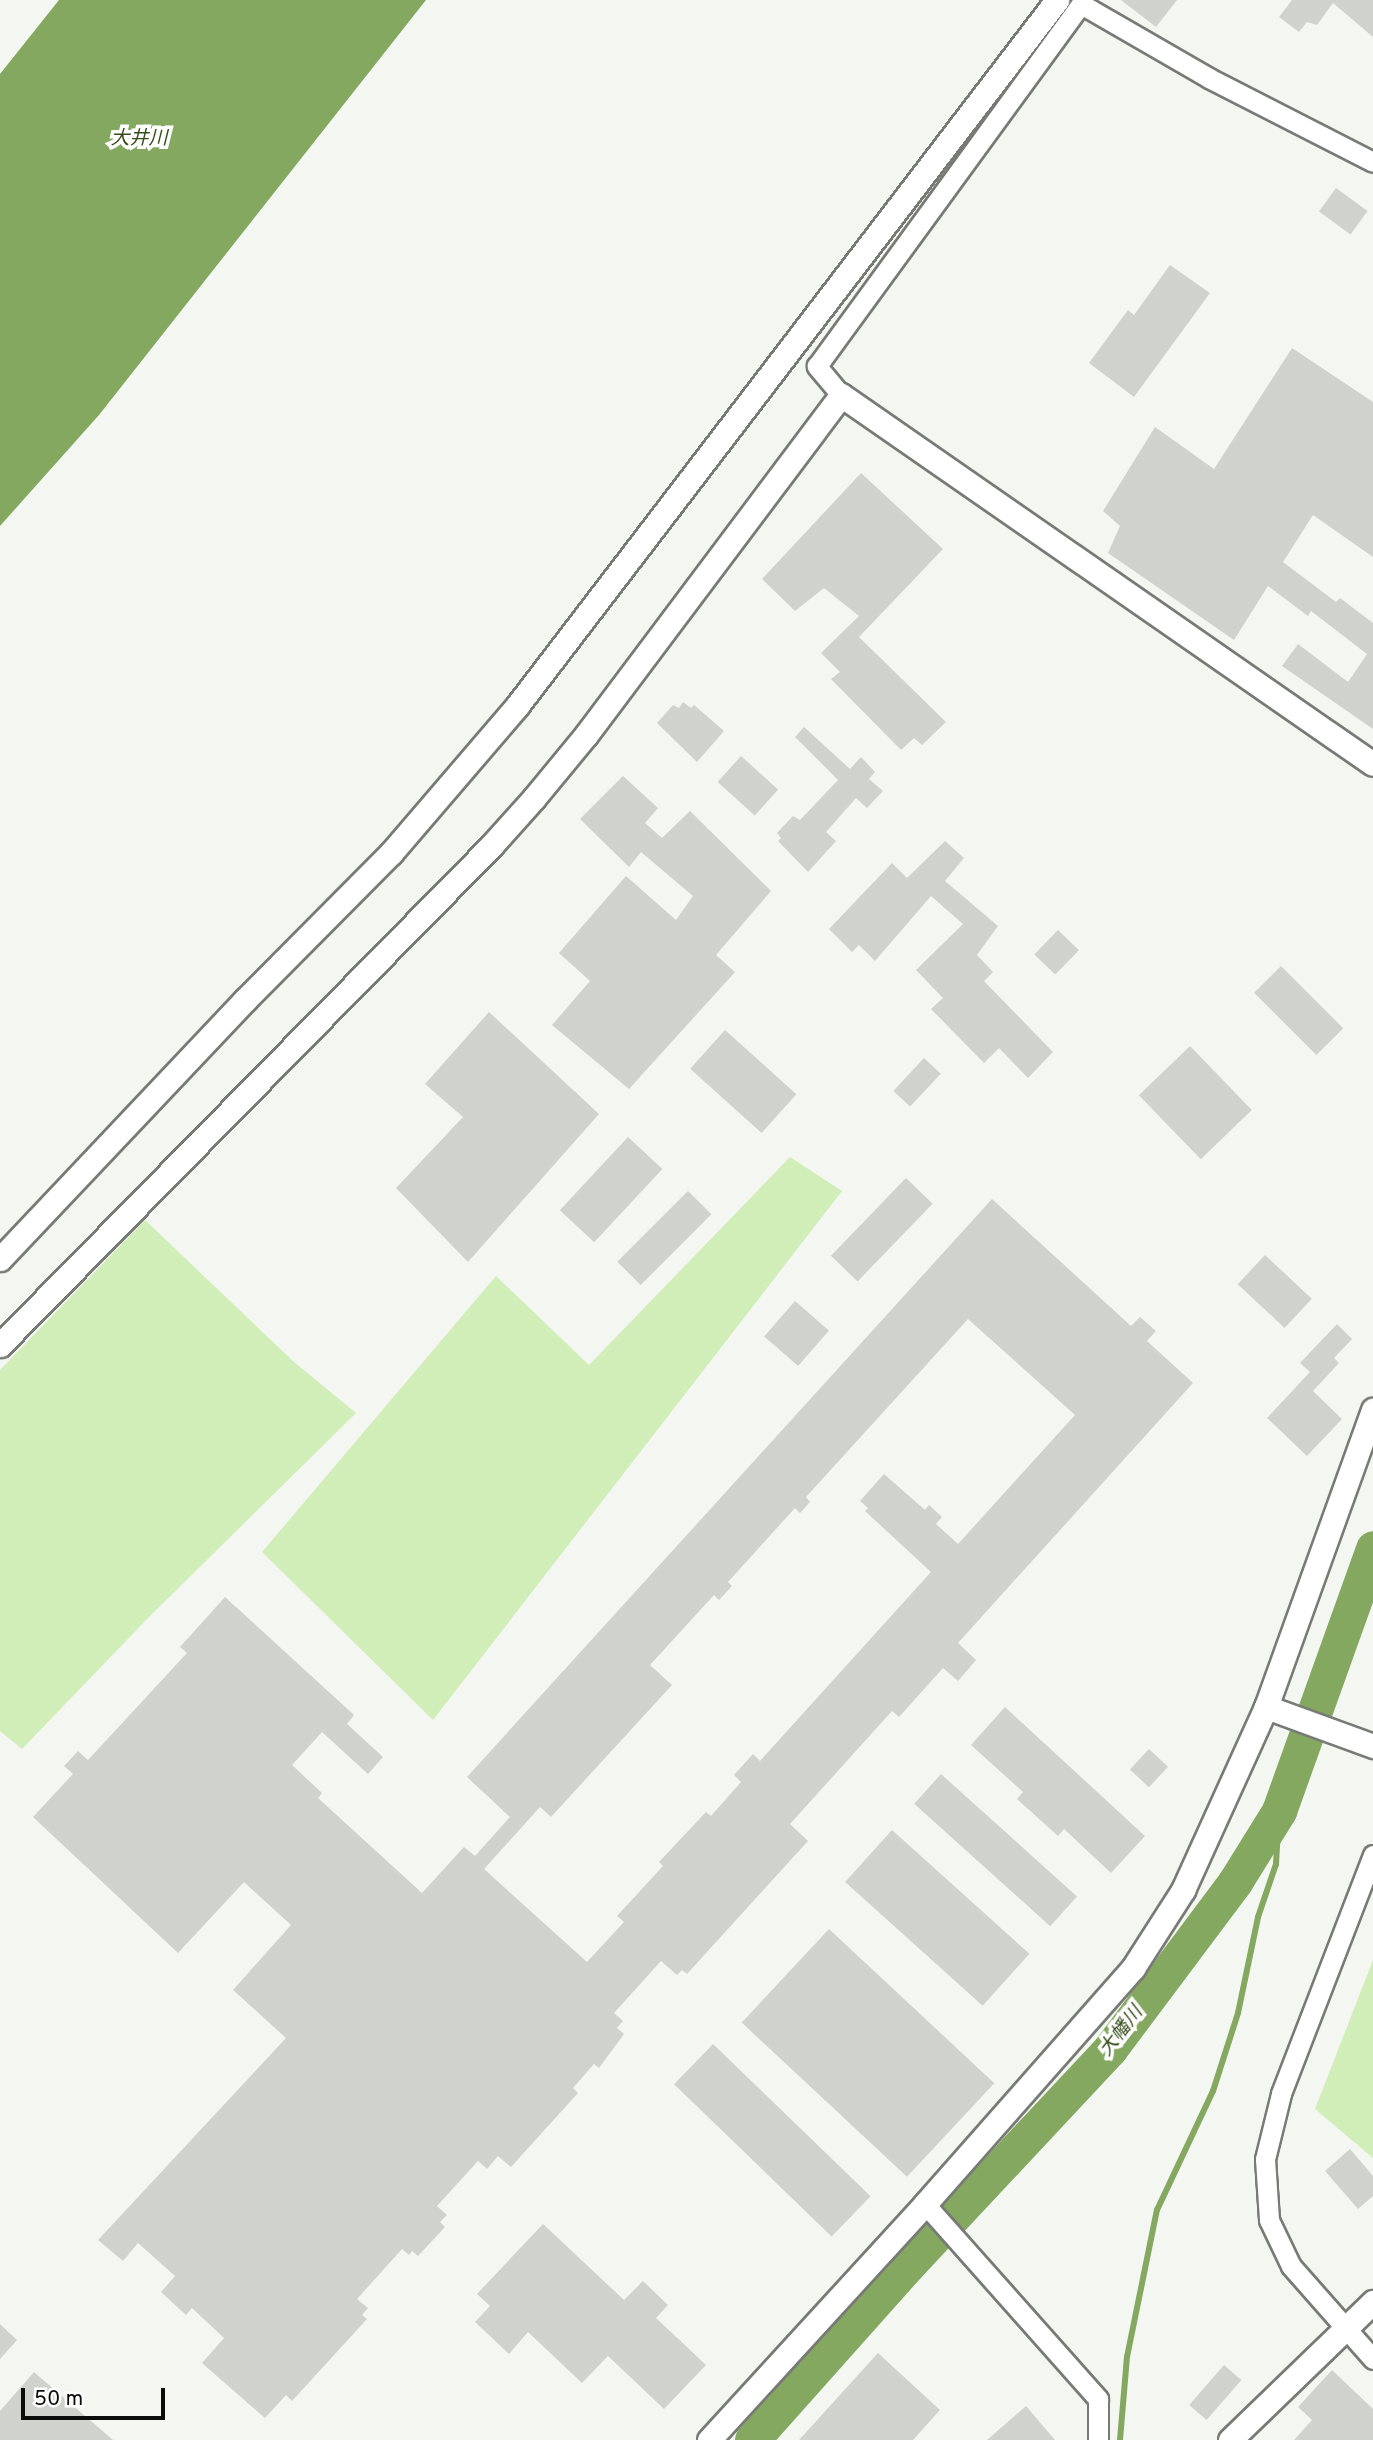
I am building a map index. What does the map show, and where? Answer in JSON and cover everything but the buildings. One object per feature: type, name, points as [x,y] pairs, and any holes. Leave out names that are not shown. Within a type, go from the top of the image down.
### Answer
[{"type":"street","points":[[0,1259],[245,1000],[391,853],[517,706],[1057,0]]},
{"type":"street","points":[[1373,162],[1209,78],[1081,4],[817,366],[841,395],[1373,764]]},
{"type":"street","points":[[0,1345],[491,846],[534,798],[586,735],[841,395]]},
{"type":"street","points":[[709,2440],[925,2204],[1133,1968],[1183,1889],[1266,1707],[1373,1410]]},
{"type":"street","points":[[1266,1707],[1373,1746]]},
{"type":"street","points":[[1373,1855],[1281,2094],[1265,2159],[1269,2220],[1291,2266],[1373,2359]]},
{"type":"street","points":[[925,2204],[1098,2399],[1098,2440]]},
{"type":"street","points":[[1230,2440],[1373,2302]]},
{"type":"shaded area","points":[[790,1157],[842,1191],[433,1720],[262,1552],[496,1276],[589,1365]]},
{"type":"shaded area","points":[[145,1220],[294,1362],[356,1413],[150,1616],[22,1749],[0,1731],[0,1370]]},
{"type":"shaded area","points":[[1373,1960],[1373,2158],[1315,2109]]},
{"type":"water","name":"大井川","points":[[59,0],[426,0],[99,415],[0,526],[0,74]]},
{"type":"waterway","name":"大幡川","points":[[752,2440],[908,2265],[1110,2049],[1235,1882],[1279,1811],[1373,1548]]},
{"type":"waterway","points":[[1120,2440],[1127,2357],[1157,2210],[1213,2091],[1238,2013],[1258,1917],[1276,1864],[1279,1811]]}]
